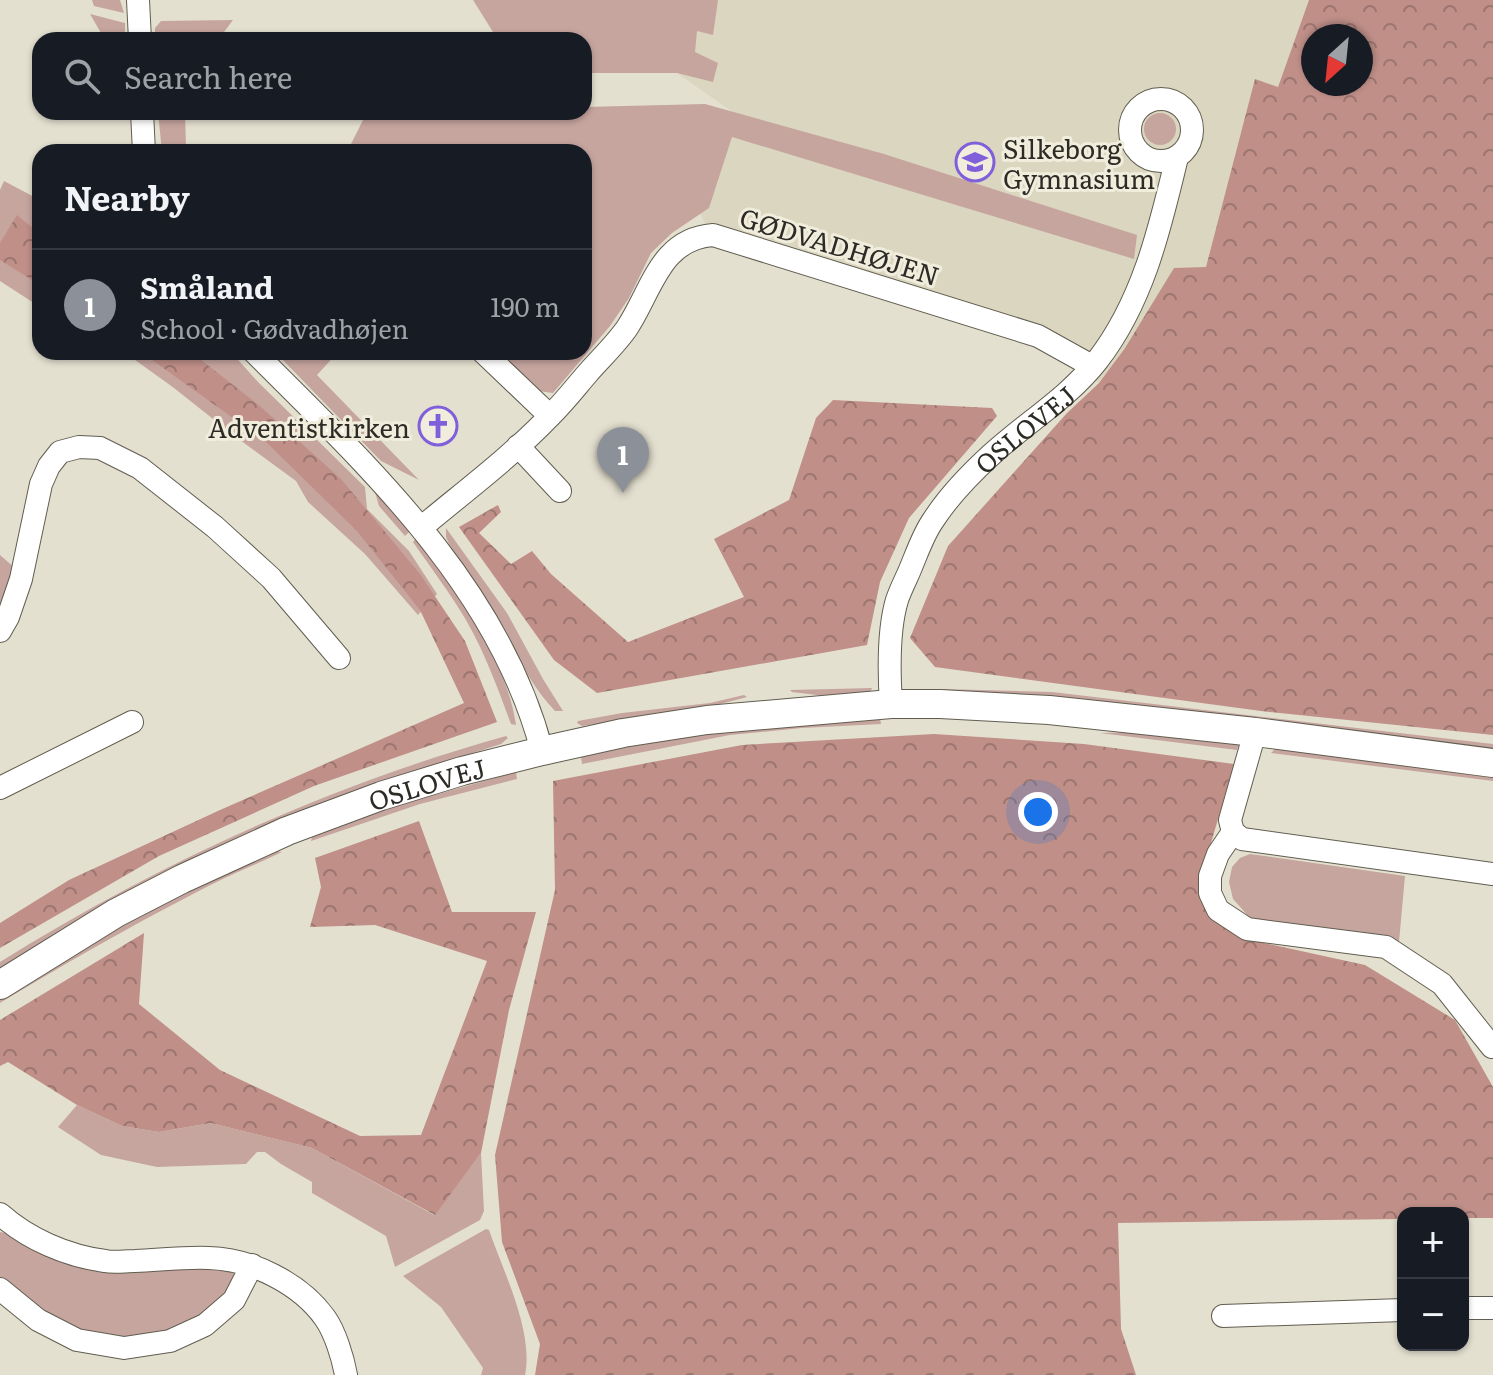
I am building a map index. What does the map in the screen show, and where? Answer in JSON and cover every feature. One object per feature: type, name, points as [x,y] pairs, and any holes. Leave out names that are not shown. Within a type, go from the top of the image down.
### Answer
[{"type":"street","points":[[138,0],[140,32]]},
{"type":"street","points":[[142,120],[144,144]]},
{"type":"street","name":"OSLOVEJ","points":[[891,704],[891,642],[896,601],[931,523],[959,487],[993,453],[1059,401],[1105,350],[1146,272],[1177,157]]},
{"type":"street","name":"GØDVADHØJEN","points":[[422,527],[550,416],[626,329],[674,249],[704,235],[729,239],[1038,336],[1092,366]]},
{"type":"street","points":[[262,360],[366,464],[422,527],[475,601],[512,669],[542,751]]},
{"type":"street","points":[[491,360],[550,416]]},
{"type":"street","points":[[518,446],[560,491]]},
{"type":"street","points":[[0,631],[21,579],[41,484],[49,466],[60,452],[79,447],[100,448],[140,468],[215,527],[271,578],[339,658]]},
{"type":"street","name":"OSLOVEJ","points":[[0,985],[116,913],[287,831],[381,796],[462,771],[623,733],[707,720],[891,704],[940,704],[1049,710],[1255,732],[1493,763]]},
{"type":"street","points":[[0,788],[132,722]]},
{"type":"street","points":[[1255,732],[1230,820],[1233,832],[1242,839],[1493,874]]},
{"type":"street","points":[[1233,832],[1218,854],[1210,876],[1210,893],[1218,910],[1247,929],[1386,947],[1442,984],[1492,1047]]},
{"type":"street","points":[[0,1214],[12,1225],[43,1242],[70,1253],[107,1262],[211,1258],[252,1265],[286,1283],[307,1299],[325,1319],[343,1359],[346,1375]]},
{"type":"street","points":[[0,1289],[38,1320],[77,1340],[124,1348],[170,1341],[205,1325],[234,1300],[252,1265]]},
{"type":"street","points":[[1469,1308],[1493,1308]]},
{"type":"street","points":[[1223,1316],[1397,1310]]},
{"type":"shaded area","points":[[92,0],[120,0],[124,13],[94,6]]},
{"type":"shaded area","points":[[473,0],[718,0],[713,35],[697,31],[695,52],[718,63],[713,82],[677,73],[592,73],[592,32],[493,32]]},
{"type":"shaded area","name":"Silkeborg Gymnasium","points":[[679,0],[1309,0],[1278,87],[1255,80],[1206,267],[1125,348],[1099,383],[1028,340],[715,245],[699,211],[734,113],[677,73]]},
{"type":"shaded area","points":[[90,14],[125,23],[125,32],[100,32]]},
{"type":"shaded area","points":[[233,20],[224,32],[155,32],[161,21]]},
{"type":"shaded area","points":[[705,104],[884,154],[1137,235],[1134,259],[732,137],[709,208],[672,233],[651,253],[629,298],[592,347],[592,144],[351,144],[363,120],[592,120],[592,107]]},
{"type":"shaded area","points":[[1160,113],[1171,118],[1176,129],[1171,140],[1160,145],[1149,140],[1144,129],[1149,118]]},
{"type":"shaded area","points":[[159,120],[185,120],[186,144],[161,144]]},
{"type":"shaded area","points":[[4,181],[32,196],[32,302],[0,281],[0,190]]},
{"type":"shaded area","points":[[135,360],[238,360],[365,487],[367,509],[409,551],[437,594],[418,615],[365,554],[308,502],[296,481]]},
{"type":"shaded area","points":[[283,360],[331,360],[317,375],[419,480],[381,461]]},
{"type":"shaded area","points":[[505,360],[581,360],[553,393],[538,391]]},
{"type":"shaded area","points":[[375,492],[410,531],[405,536],[379,506]]},
{"type":"shaded area","points":[[446,528],[507,613],[563,711],[555,711],[529,676],[493,611],[449,544]]},
{"type":"shaded area","points":[[417,537],[455,590],[493,655],[511,701],[516,725],[511,724],[466,620],[413,542]]},
{"type":"shaded area","points":[[0,555],[15,568],[0,612]]},
{"type":"shaded area","points":[[872,688],[866,694],[825,696],[790,690]]},
{"type":"shaded area","points":[[941,691],[1052,692],[1493,744],[1493,751]]},
{"type":"shaded area","points":[[744,695],[747,697],[705,708],[582,726],[577,723],[622,713],[710,703]]},
{"type":"shaded area","points":[[880,718],[881,724],[730,735],[582,764],[581,757],[685,735]]},
{"type":"shaded area","points":[[1146,732],[1239,744],[1237,750],[1100,733]]},
{"type":"shaded area","points":[[506,736],[508,738],[501,744],[445,762],[0,971],[0,962],[59,926],[120,892],[245,831],[374,779]]},
{"type":"shaded area","points":[[1275,749],[1493,775],[1493,781],[1271,753]]},
{"type":"shaded area","points":[[516,772],[517,779],[420,804],[311,841],[313,833],[353,818]]},
{"type":"shaded area","points":[[274,851],[282,852],[168,907],[0,1003],[0,995],[115,925]]},
{"type":"shaded area","points":[[1250,854],[1405,876],[1399,942],[1250,918],[1233,899],[1229,882],[1232,867],[1240,858]]},
{"type":"shaded area","points":[[77,1105],[122,1126],[159,1132],[211,1123],[312,1148],[434,1215],[481,1153],[484,1211],[480,1220],[395,1267],[386,1236],[312,1193],[312,1182],[265,1152],[257,1152],[246,1164],[157,1167],[101,1155],[58,1127]]},
{"type":"shaded area","points":[[489,1230],[521,1321],[527,1358],[525,1375],[481,1375],[483,1368],[441,1307],[403,1276]]},
{"type":"shaded area","points":[[0,1232],[11,1234],[28,1245],[238,1270],[226,1297],[197,1321],[168,1335],[100,1341],[54,1321],[0,1279]]},
{"type":"green space","points":[[1309,0],[1493,0],[1493,735],[1261,711],[935,667],[910,638],[948,546],[1067,413],[1099,383],[1125,348],[1174,268],[1206,267],[1255,79],[1278,87]]},
{"type":"green space","points":[[17,215],[32,227],[32,280],[0,260],[0,243]]},
{"type":"green space","points":[[152,360],[201,360],[261,407],[341,479],[420,574],[465,641],[497,722],[314,786],[159,856],[0,948],[0,923],[69,880],[464,703],[420,610],[357,531],[265,441]]},
{"type":"green space","points":[[833,400],[992,408],[997,416],[909,518],[880,582],[867,645],[597,693],[554,660],[459,527],[498,505],[501,512],[479,533],[511,564],[532,551],[551,574],[628,642],[744,597],[714,539],[789,500],[816,418]]},
{"type":"green space","points":[[934,734],[1084,744],[1234,764],[1200,881],[1241,938],[1365,965],[1455,1020],[1493,1087],[1493,1218],[1469,1218],[1469,1207],[1397,1207],[1397,1219],[1118,1223],[1121,1329],[1136,1375],[535,1375],[540,1344],[502,1242],[495,1155],[555,890],[553,781],[742,745]]},
{"type":"green space","points":[[419,821],[452,912],[536,912],[509,1010],[481,1153],[435,1215],[312,1148],[211,1123],[159,1132],[122,1126],[77,1105],[8,1062],[0,1066],[0,1020],[144,933],[139,1004],[220,1070],[360,1136],[421,1135],[487,961],[375,925],[310,927],[321,887],[315,858]]},
{"type":"place","name":"Silkeborg Gymnasium","points":[[975,162]]},
{"type":"place","name":"Adventistkirken","points":[[438,426]]},
{"type":"place","name":"Småland","points":[[623,493]]}]
